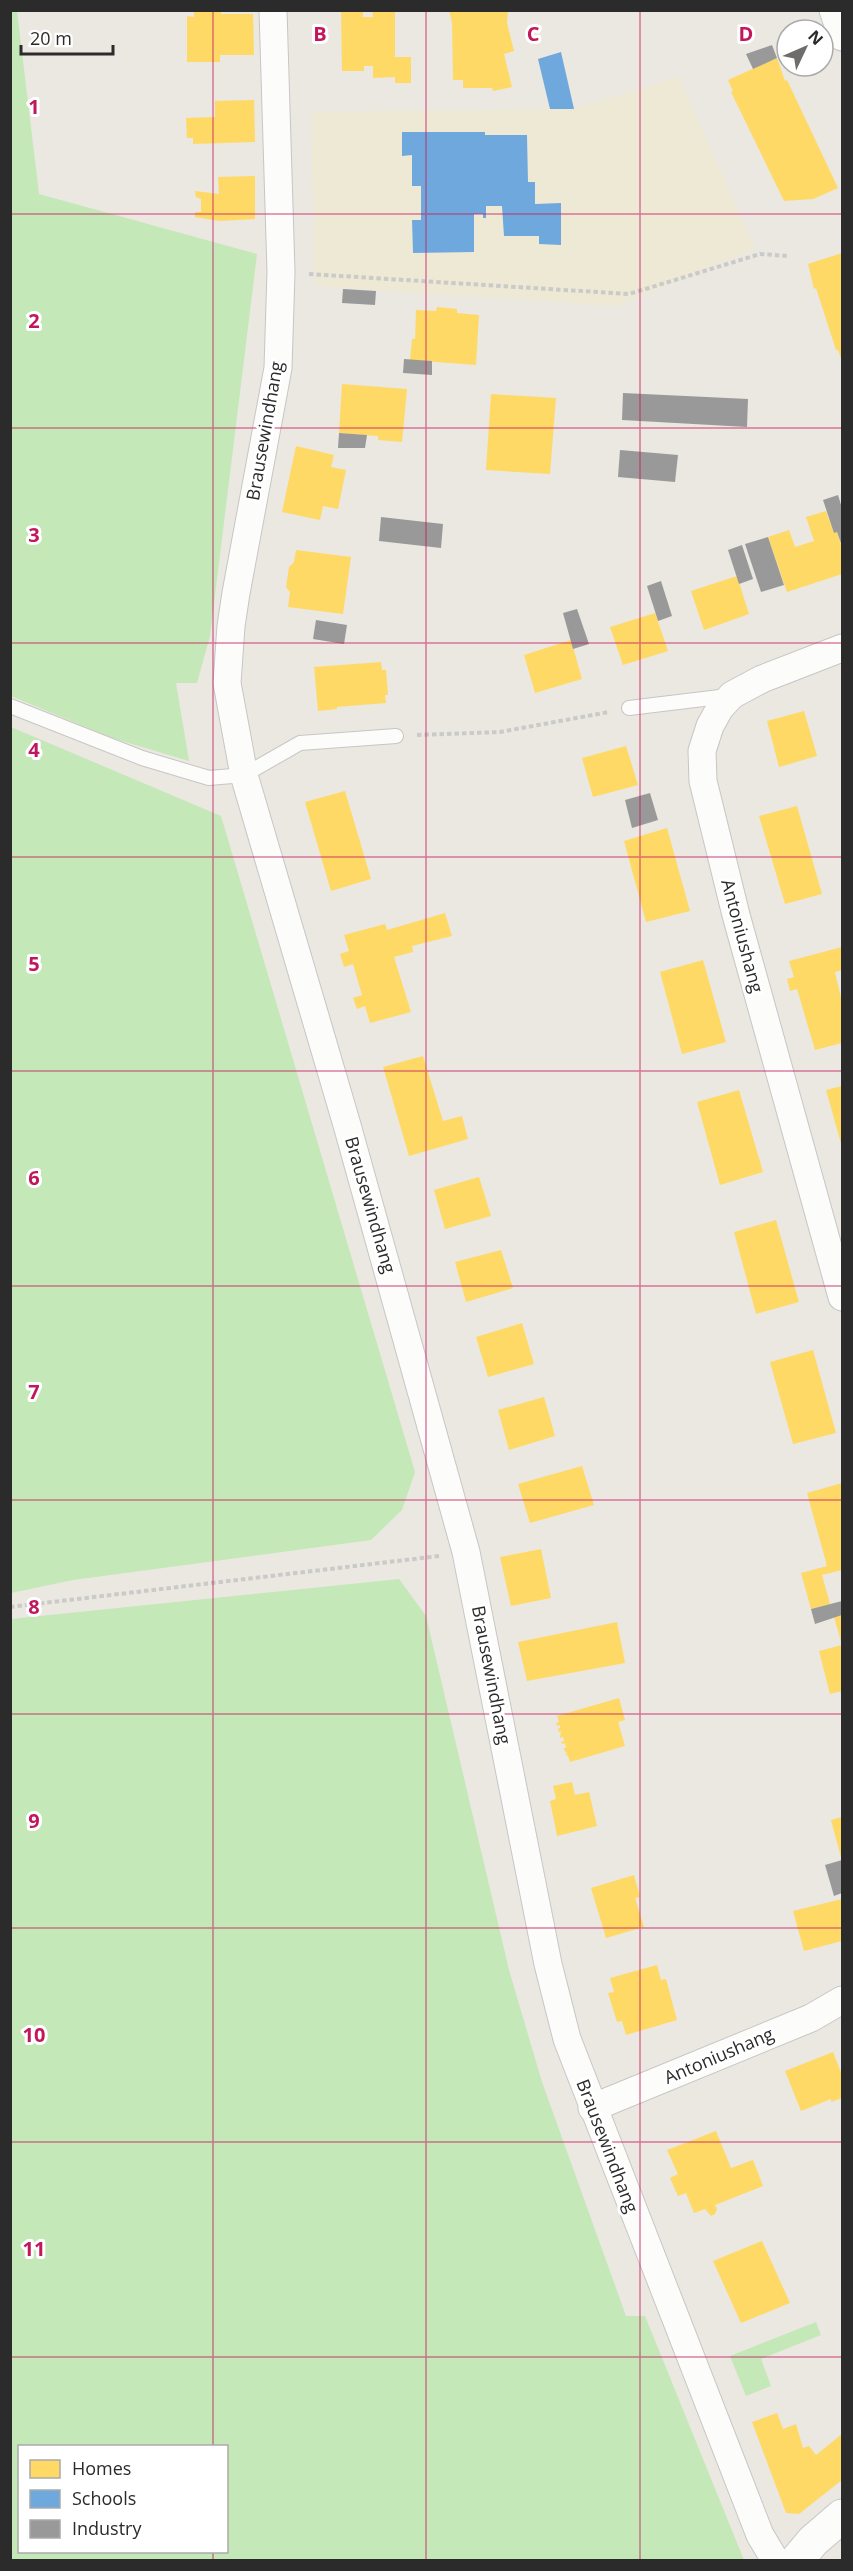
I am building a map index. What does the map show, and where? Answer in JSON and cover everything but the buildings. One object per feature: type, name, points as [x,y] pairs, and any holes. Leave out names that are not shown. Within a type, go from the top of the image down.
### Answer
[{"type":"street","name":"Brausewindhang","points":[[273,10],[280,272],[278,368],[231,626],[227,683],[244,775],[351,1137],[466,1552],[548,1964],[567,2039],[760,2535],[775,2560]]},
{"type":"street","points":[[833,10],[843,38]]},
{"type":"street","name":"Antoniushang","points":[[843,648],[762,679],[732,695],[720,708],[710,726],[702,751],[703,781],[736,915],[843,1297]]},
{"type":"street","name":"Antoniushang","points":[[592,2108],[811,2018],[843,2000]]},
{"type":"street","points":[[797,2560],[813,2541],[843,2516]]},
{"type":"lane","points":[[629,708],[732,695]]},
{"type":"lane","points":[[10,706],[142,758],[209,778],[244,775],[300,743],[396,736]]},
{"type":"path","points":[[280,272],[629,294],[760,254],[788,256]]},
{"type":"path","points":[[396,736],[500,732],[629,708]]},
{"type":"path","points":[[10,1606],[466,1552]]},
{"type":"shaded area","points":[[679,77],[755,248],[616,306],[315,286],[311,112],[574,109]]},
{"type":"green space","points":[[10,11],[17,11],[39,194],[257,254],[210,636],[197,683],[176,683],[189,761],[112,738],[11,696]]},
{"type":"green space","points":[[11,727],[221,816],[415,1472],[402,1510],[371,1540],[73,1580],[11,1593]]},
{"type":"green space","points":[[399,1579],[426,1616],[509,1970],[542,2082],[626,2316],[645,2316],[744,2560],[11,2560],[11,1619]]},
{"type":"green space","points":[[816,2322],[821,2335],[761,2359],[771,2386],[746,2396],[730,2356]]}]
